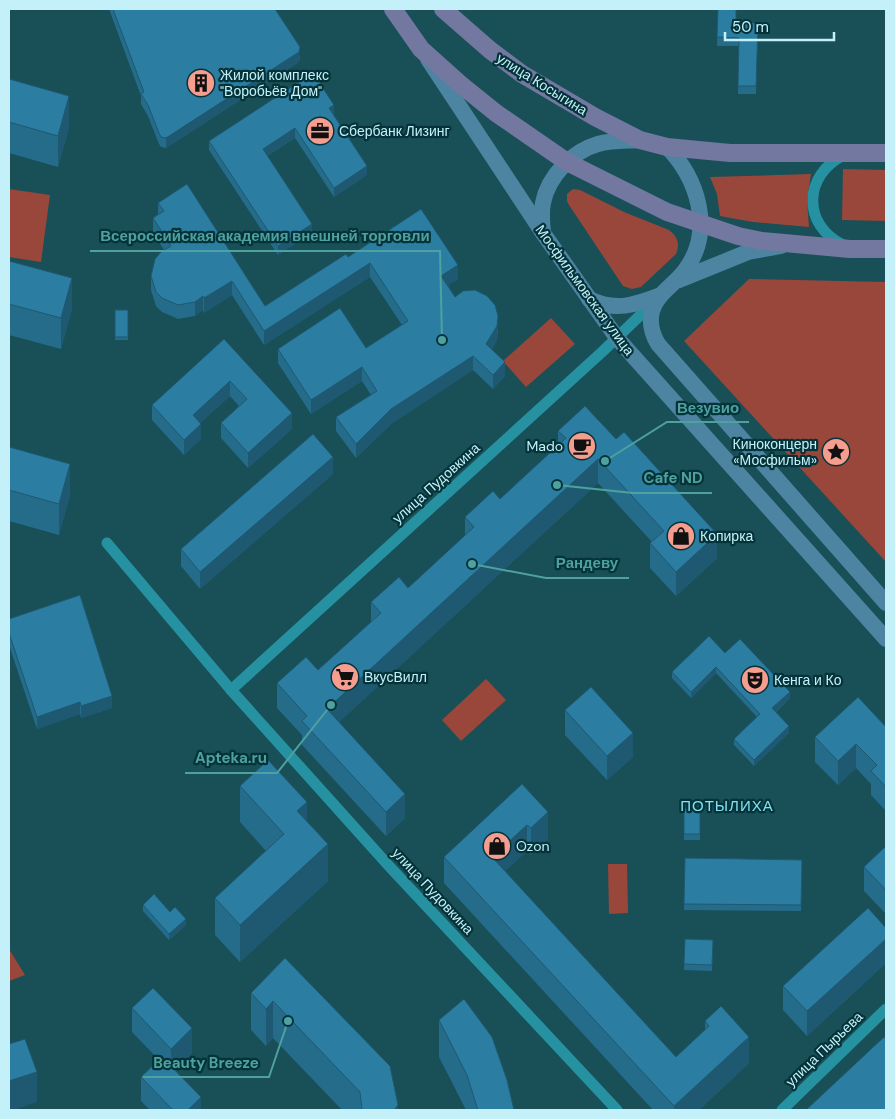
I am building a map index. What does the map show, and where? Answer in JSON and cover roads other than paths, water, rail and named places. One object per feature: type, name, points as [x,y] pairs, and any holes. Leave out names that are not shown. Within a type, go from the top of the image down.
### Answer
[{"type":"main road","name":"Мосфильмовская улица","points":[[394,9],[543,233],[617,338],[886,638]]},
{"type":"main road","name":"улица Косыгина","points":[[447,13],[490,50],[522,74],[595,117],[640,140],[667,147],[730,153],[886,153]]},
{"type":"main road","points":[[421,49],[496,113],[567,162],[667,212],[738,236],[762,242],[850,249],[886,249]]},
{"type":"main road","name":"улица Косыгина","points":[[543,233],[541,216],[545,194],[557,173],[567,162],[583,150],[600,143],[640,140]]},
{"type":"main road","points":[[589,299],[600,304],[618,307],[661,295],[676,281],[694,257],[698,247],[701,224],[697,196],[692,182],[677,158],[667,147]]},
{"type":"main road","points":[[676,281],[748,252],[790,245]]},
{"type":"main road","name":"Мосфильмовская улица","points":[[661,295],[652,310],[651,322],[652,333],[658,344],[886,603]]},
{"type":"street","points":[[850,152],[837,158],[824,169],[815,184],[812,200],[815,217],[824,231],[836,242],[850,249]]},
{"type":"street","name":"улица Пудовкина","points":[[232,690],[617,338],[661,295]]},
{"type":"street","name":"улица Пудовкина","points":[[107,543],[232,690],[389,866],[617,1110]]},
{"type":"street","name":"улица Пырьева","points":[[782,1110],[886,1009]]},
{"type":"place","name":"Жилой комплекс \"Воробьёв Дом\"","points":[[201,83]]},
{"type":"place","name":"Сбербанк Лизинг","points":[[320,131]]},
{"type":"place","name":"Всероссийская академия внешней торговли","points":[[442,340]]},
{"type":"place","name":"Mado","points":[[582,446]]},
{"type":"place","name":"Киноконцерн «Мосфильм»","points":[[836,452]]},
{"type":"place","name":"Везувио","points":[[605,461]]},
{"type":"place","name":"Cafe ND","points":[[557,485]]},
{"type":"place","name":"Копирка","points":[[681,536]]},
{"type":"place","name":"Рандеву","points":[[472,564]]},
{"type":"place","name":"ВкусВилл","points":[[345,677]]},
{"type":"place","name":"Кенга и Ко","points":[[755,680]]},
{"type":"place","name":"Apteka.ru","points":[[331,705]]},
{"type":"place","name":"Ozon","points":[[497,846]]},
{"type":"place","name":"Beauty Breeze","points":[[288,1021]]},
{"type":"district","name":"ПОТЫЛИХА","points":[[727,806]]}]
